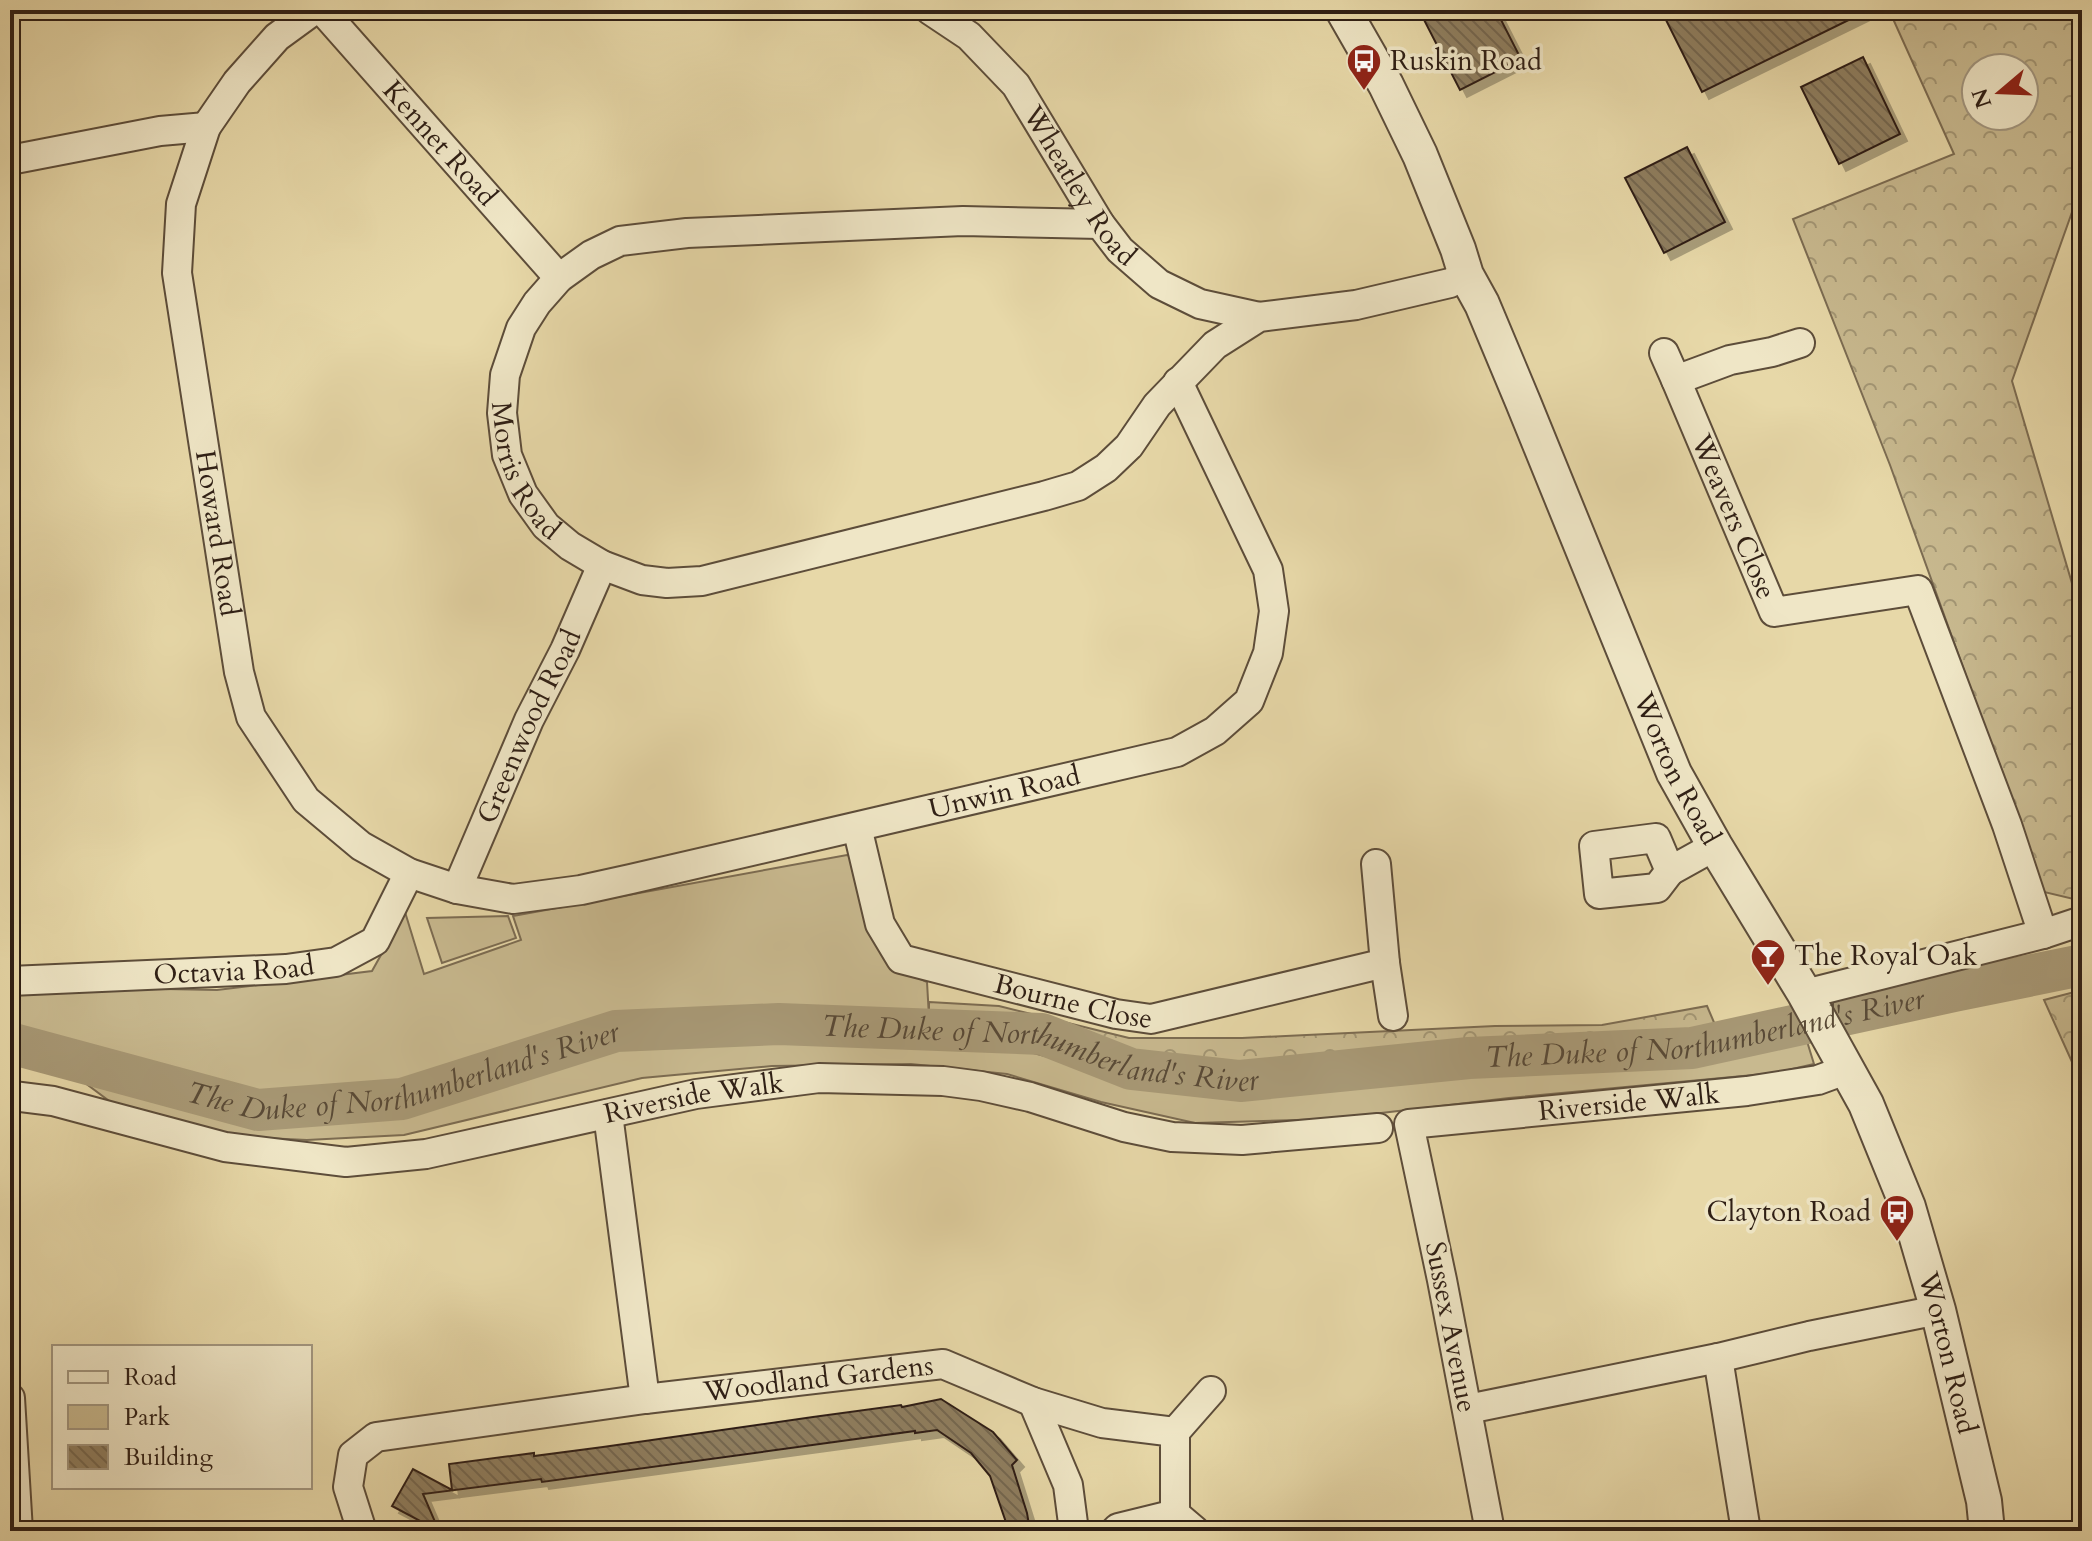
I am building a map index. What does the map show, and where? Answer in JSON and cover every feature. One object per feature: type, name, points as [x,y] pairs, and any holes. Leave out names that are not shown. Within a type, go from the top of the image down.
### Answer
[{"type":"street","points":[[10,160],[160,131],[206,127],[237,82],[277,37],[314,10]]},
{"type":"street","name":"Kennet Road","points":[[322,10],[559,278]]},
{"type":"street","name":"Wheatley Road","points":[[930,10],[969,36],[1016,85],[1100,224],[1120,250],[1159,284],[1200,304],[1259,317]]},
{"type":"street","name":"Worton Road","points":[[1343,10],[1386,85],[1420,155],[1466,275],[1482,304],[1523,402],[1674,773],[1866,1104],[1908,1207],[1938,1310],[1984,1501],[1987,1531]]},
{"type":"street","name":"Howard Road","points":[[206,127],[181,204],[177,273],[236,656],[251,717],[306,800],[361,846],[409,873]]},
{"type":"street","name":"Morris Road","points":[[1100,224],[963,221],[687,233],[620,241],[591,255],[559,278],[521,328],[505,375],[502,413],[507,455],[523,494],[546,526],[570,546],[602,565],[642,580],[667,583],[702,581],[1078,486],[1106,468],[1129,446],[1157,405],[1178,382]]},
{"type":"street","points":[[1178,382],[1215,345],[1259,317],[1356,305],[1450,283],[1466,275]]},
{"type":"street","points":[[1664,353],[1676,380],[1730,360],[1800,343]]},
{"type":"street","name":"Weavers Close","points":[[1676,380],[1774,612],[1918,590],[2002,811],[2043,934]]},
{"type":"street","name":"Unwin Road","points":[[409,873],[457,889],[513,899],[581,890],[1177,752],[1215,731],[1249,701],[1268,653],[1274,611],[1268,570],[1178,382]]},
{"type":"street","name":"Greenwood Road","points":[[457,889],[529,720],[565,650],[602,565]]},
{"type":"street","name":"Bourne Close","points":[[857,827],[880,924],[901,959],[1116,1014],[1151,1019],[1385,963]]},
{"type":"street","points":[[1670,871],[1715,846]]},
{"type":"street","points":[[1376,864],[1393,1016]]},
{"type":"street","name":"Octavia Road","points":[[10,981],[286,969],[336,962],[375,941],[409,873]]},
{"type":"street","points":[[1809,1001],[2082,921]]},
{"type":"street","name":"Riverside Walk","points":[[1409,1124],[1747,1091],[1818,1080],[1840,1057]]},
{"type":"street","name":"Riverside Walk","points":[[11,1098],[53,1101],[225,1147],[346,1162],[426,1154],[696,1094],[819,1078],[943,1081],[981,1086],[1030,1097],[1124,1127],[1172,1137],[1242,1140],[1378,1128]]},
{"type":"street","points":[[608,1114],[645,1399]]},
{"type":"street","name":"Sussex Avenue","points":[[1409,1124],[1490,1531]]},
{"type":"street","points":[[1468,1409],[1938,1310]]},
{"type":"street","points":[[1718,1358],[1746,1531]]},
{"type":"street","name":"Woodland Gardens","points":[[362,1531],[348,1487],[353,1455],[376,1437],[645,1399],[943,1364],[1033,1402],[1102,1423],[1175,1432]]},
{"type":"street","points":[[1115,1531],[1118,1528],[1185,1522],[1175,1432],[1211,1391]]},
{"type":"street","points":[[10,1398],[18,1531]]},
{"type":"street","points":[[1033,1402],[1068,1485],[1074,1531]]},
{"type":"green space","points":[[1889,10],[2082,10],[2082,184],[2012,381],[2082,617],[2082,901],[2044,892],[1890,465],[1793,219],[1954,154]]},
{"type":"green space","points":[[855,856],[896,968],[927,982],[929,1017],[666,1015],[612,1021],[412,1086],[261,1099],[10,1031],[10,986],[217,990],[372,971],[405,912],[424,974],[521,940],[513,916]]},
{"type":"green space","points":[[508,916],[516,938],[442,963],[427,918]]},
{"type":"green space","points":[[2082,990],[2082,1084],[2044,1000]]},
{"type":"green space","points":[[929,1002],[999,1006],[1129,1038],[1242,1038],[1495,1026],[1602,1025],[1707,1006],[1716,1027],[1676,1036],[1234,1066],[1146,1062],[1083,1043],[1037,1023],[929,1017]]},
{"type":"green space","points":[[883,1038],[999,1044],[1117,1075],[1232,1094],[1421,1072],[1674,1057],[1806,1038],[1814,1064],[1775,1073],[1509,1098],[1330,1119],[1195,1123],[1101,1102],[1007,1074],[911,1064],[772,1066],[642,1078],[404,1135],[307,1140],[223,1136],[116,1106],[73,1074],[79,1069],[256,1119],[409,1107],[580,1050],[649,1041]]},
{"type":"building","points":[[1419,10],[1496,10],[1521,59],[1460,90]]},
{"type":"building","points":[[1661,10],[1869,10],[1702,92]]},
{"type":"building","points":[[1863,57],[1900,134],[1839,164],[1801,87]]},
{"type":"building","points":[[1687,147],[1725,222],[1664,253],[1625,178]]},
{"type":"building","points":[[941,1399],[993,1432],[1017,1460],[1012,1465],[1030,1531],[1009,1531],[990,1476],[971,1453],[937,1430],[542,1482],[541,1479],[423,1494],[439,1531],[392,1506],[413,1469],[452,1490],[449,1464],[603,1447],[902,1407]]},
{"type":"waterway","name":"The Duke of Northumberland's River","points":[[10,1043],[258,1110],[402,1099],[616,1031],[779,1024],[1042,1034],[1131,1069],[1240,1081],[1469,1058],[1692,1048],[2082,965]]},
{"type":"place","name":"Ruskin Road","points":[[1364,92]]},
{"type":"place","name":"The Royal Oak","points":[[1768,987]]},
{"type":"place","name":"Clayton Road","points":[[1897,1243]]}]
